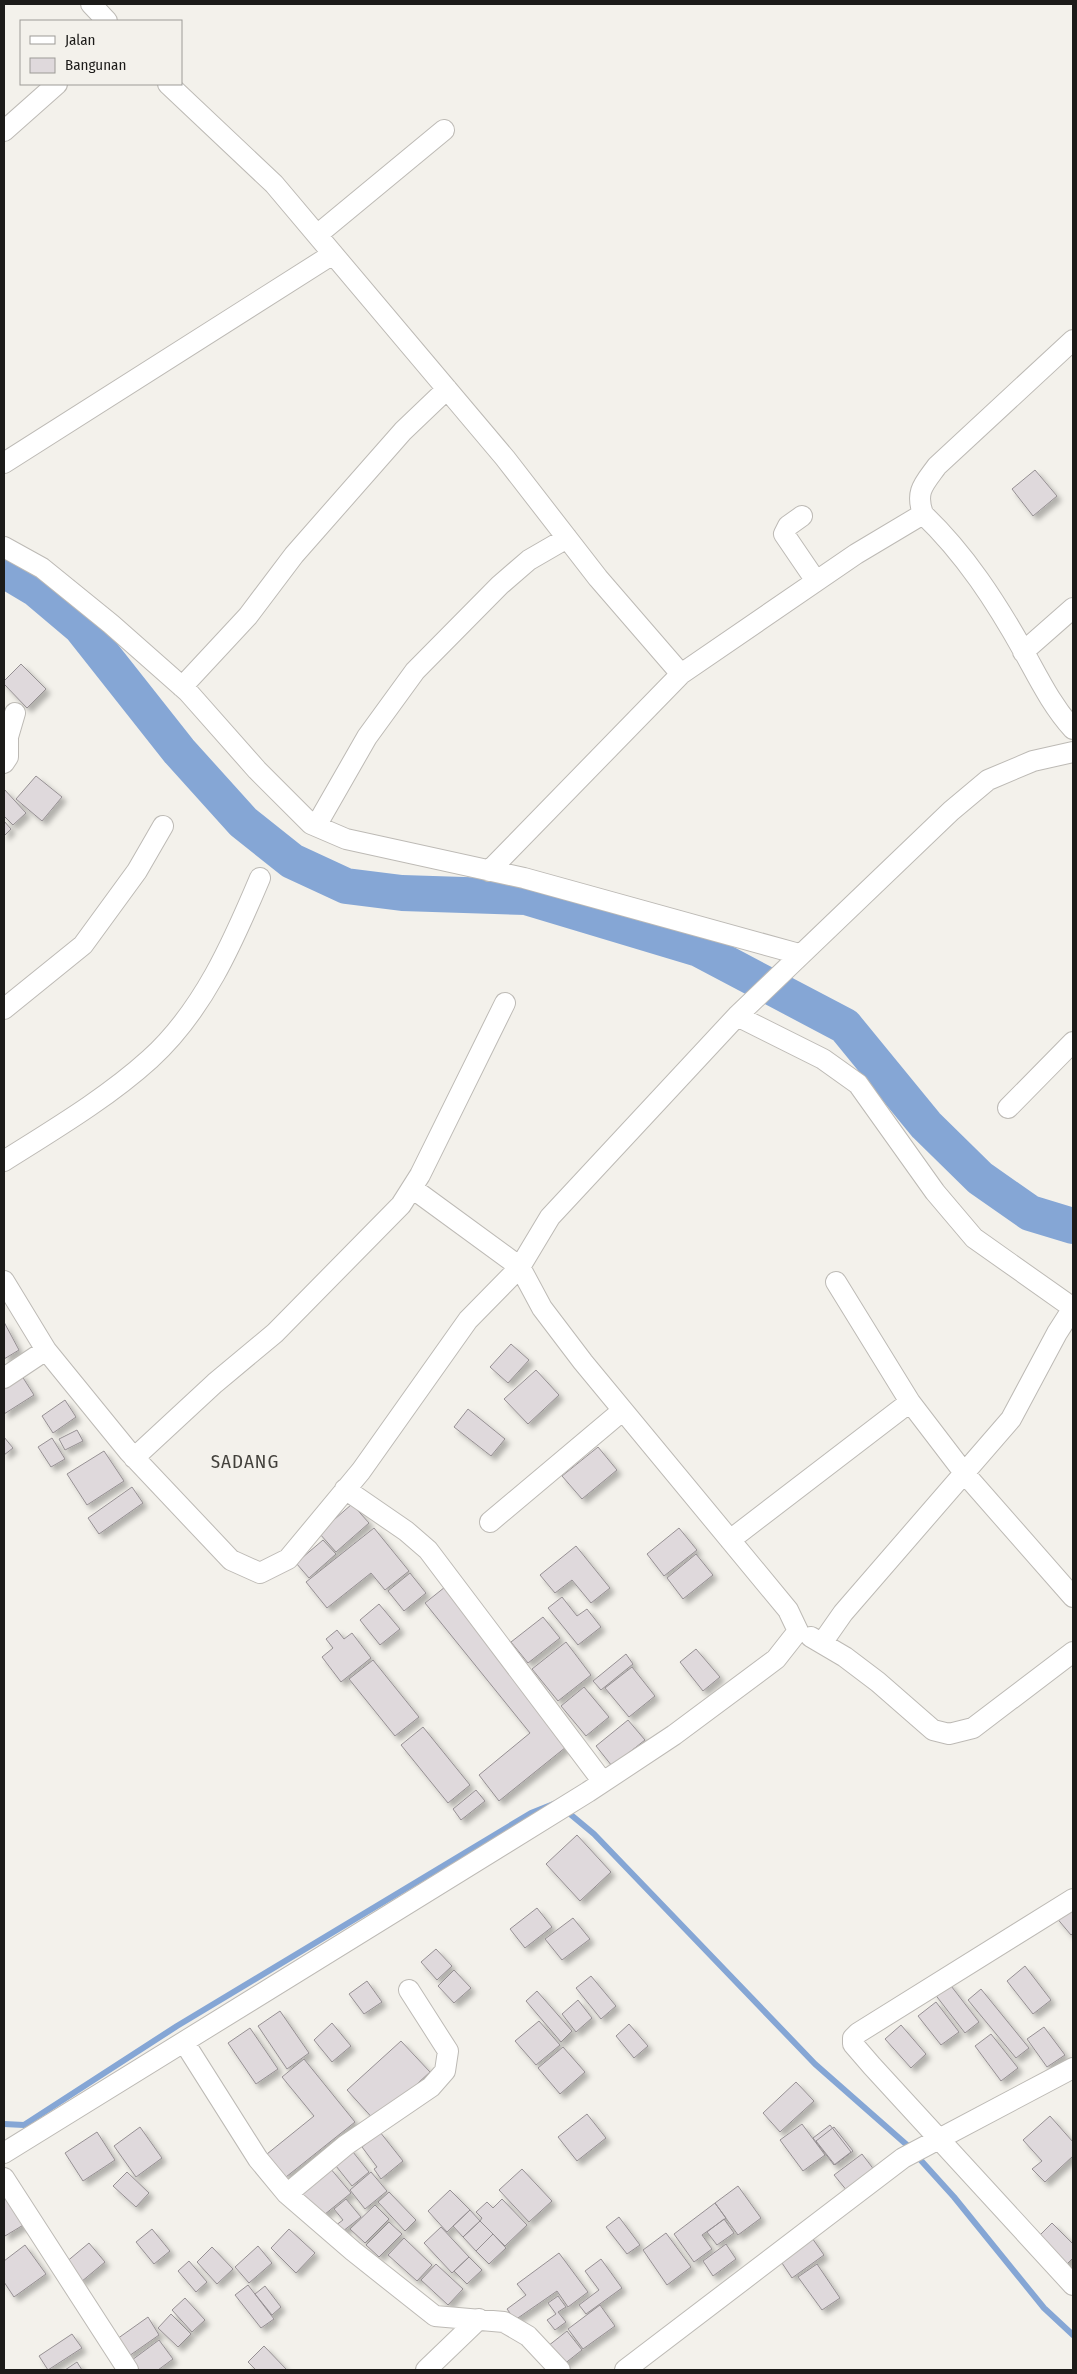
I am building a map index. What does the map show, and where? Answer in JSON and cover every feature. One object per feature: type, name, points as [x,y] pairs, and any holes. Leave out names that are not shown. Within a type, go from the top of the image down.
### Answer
[{"type":"street","points":[[91,4],[106,20]]},
{"type":"street","points":[[4,131],[56,85]]},
{"type":"street","points":[[169,85],[274,184],[447,388],[598,578],[681,674]]},
{"type":"street","points":[[317,235],[444,130]]},
{"type":"street","points":[[4,463],[333,254]]},
{"type":"street","points":[[1073,340],[937,466],[921,488],[919,502],[923,514],[975,572],[1024,652],[1046,694],[1073,729]]},
{"type":"street","points":[[182,688],[248,616],[294,555],[397,438],[447,388]]},
{"type":"street","points":[[489,871],[681,674],[816,582],[923,514]]},
{"type":"street","points":[[802,516],[788,526],[784,534],[816,582]]},
{"type":"street","points":[[316,826],[367,738],[415,671],[500,585],[529,560],[567,538]]},
{"type":"street","points":[[4,547],[42,568],[111,624],[182,688],[294,809],[316,826],[346,839],[524,878],[794,960]]},
{"type":"street","points":[[1024,652],[1073,608]]},
{"type":"street","points":[[4,763],[8,757],[8,737],[16,713]]},
{"type":"street","points":[[4,1281],[46,1350],[134,1458],[231,1560],[260,1573],[288,1559],[346,1489],[468,1320],[520,1267],[550,1217],[737,1016],[951,811],[988,780],[1033,761],[1073,752]]},
{"type":"street","points":[[4,1009],[83,945],[137,871],[163,826]]},
{"type":"street","points":[[4,1161],[120,1083],[151,1058],[177,1029],[214,974],[236,934],[260,878]]},
{"type":"street","points":[[134,1458],[312,1298],[401,1205],[412,1188],[505,1003]]},
{"type":"street","points":[[737,1016],[823,1059],[858,1084],[935,1192],[974,1238],[1073,1308],[1057,1334],[1012,1419],[843,1613],[822,1643]]},
{"type":"street","points":[[1008,1108],[1073,1042]]},
{"type":"street","points":[[412,1188],[520,1267],[542,1308],[622,1411],[788,1610],[798,1630],[822,1643],[878,1682],[933,1730],[949,1734],[973,1728],[1073,1652]]},
{"type":"street","points":[[836,1282],[910,1402],[965,1474],[1073,1597]]},
{"type":"street","points":[[4,1378],[46,1350]]},
{"type":"street","points":[[730,1540],[910,1402]]},
{"type":"street","points":[[490,1522],[622,1411]]},
{"type":"street","points":[[346,1489],[406,1531],[428,1550],[595,1787]]},
{"type":"street","points":[[4,2153],[541,1823],[674,1735],[776,1659],[798,1630]]},
{"type":"street","points":[[1073,1900],[858,2033],[853,2038],[853,2044],[937,2142],[1073,2285]]},
{"type":"street","points":[[288,2194],[346,2146],[431,2087],[445,2070],[448,2051],[409,1990]]},
{"type":"street","points":[[184,2042],[258,2159],[288,2194],[427,2311],[435,2316],[504,2322],[528,2336],[560,2370]]},
{"type":"street","points":[[625,2370],[903,2158],[937,2142],[1073,2068]]},
{"type":"street","points":[[4,2178],[128,2370]]},
{"type":"street","points":[[426,2370],[479,2319]]},
{"type":"building","points":[[1035,470],[1057,496],[1033,516],[1012,489]]},
{"type":"building","points":[[21,664],[46,689],[27,708],[4,684],[4,681]]},
{"type":"building","points":[[36,776],[62,797],[42,821],[16,799]]},
{"type":"building","points":[[4,789],[26,813],[13,825],[4,816]]},
{"type":"building","points":[[4,821],[11,829],[4,836]]},
{"type":"building","points":[[4,1322],[19,1350],[4,1359]]},
{"type":"building","points":[[511,1344],[529,1360],[508,1383],[490,1367]]},
{"type":"building","points":[[536,1370],[559,1395],[528,1424],[504,1399]]},
{"type":"building","points":[[20,1373],[34,1395],[4,1414],[4,1384]]},
{"type":"building","points":[[65,1400],[76,1417],[53,1433],[42,1416]]},
{"type":"building","points":[[468,1409],[505,1439],[491,1456],[454,1427]]},
{"type":"building","points":[[77,1430],[83,1441],[65,1450],[59,1439]]},
{"type":"building","points":[[4,1437],[13,1448],[4,1455]]},
{"type":"building","points":[[52,1438],[65,1459],[51,1467],[38,1447]]},
{"type":"building","points":[[598,1447],[617,1470],[582,1499],[562,1476]]},
{"type":"building","points":[[104,1451],[124,1481],[87,1505],[67,1474]]},
{"type":"building","points":[[132,1487],[143,1503],[99,1534],[88,1518]]},
{"type":"building","points":[[352,1504],[369,1523],[336,1552],[319,1533]]},
{"type":"building","points":[[374,1528],[409,1571],[385,1590],[371,1573],[327,1608],[306,1582]]},
{"type":"building","points":[[679,1528],[697,1550],[664,1576],[647,1554]]},
{"type":"building","points":[[323,1540],[336,1554],[309,1578],[296,1563]]},
{"type":"building","points":[[576,1546],[610,1588],[591,1603],[572,1580],[555,1593],[540,1575]]},
{"type":"building","points":[[696,1554],[713,1575],[683,1599],[667,1578]]},
{"type":"building","points":[[410,1573],[426,1593],[404,1611],[388,1591]]},
{"type":"building","points":[[445,1587],[571,1743],[499,1801],[479,1775],[530,1733],[425,1603]]},
{"type":"building","points":[[562,1597],[577,1616],[587,1609],[601,1627],[578,1645],[548,1608]]},
{"type":"building","points":[[379,1604],[400,1629],[380,1645],[360,1620]]},
{"type":"building","points":[[543,1617],[560,1638],[528,1663],[511,1642]]},
{"type":"building","points":[[337,1630],[344,1639],[352,1633],[371,1658],[341,1682],[322,1657],[333,1648],[326,1639]]},
{"type":"building","points":[[566,1642],[591,1675],[558,1701],[532,1669]]},
{"type":"building","points":[[696,1649],[720,1677],[703,1691],[680,1662]]},
{"type":"building","points":[[626,1654],[633,1664],[601,1690],[593,1681]]},
{"type":"building","points":[[373,1660],[419,1717],[395,1736],[349,1679]]},
{"type":"building","points":[[632,1667],[655,1696],[629,1717],[605,1688]]},
{"type":"building","points":[[584,1687],[609,1717],[586,1736],[561,1706]]},
{"type":"building","points":[[628,1720],[645,1740],[612,1766],[596,1746]]},
{"type":"building","points":[[423,1727],[470,1785],[448,1803],[401,1745]]},
{"type":"building","points":[[476,1790],[485,1801],[461,1820],[453,1809]]},
{"type":"building","points":[[577,1835],[611,1872],[580,1901],[546,1864]]},
{"type":"building","points":[[1073,1900],[1073,1933],[1071,1935],[1055,1916]]},
{"type":"building","points":[[537,1908],[552,1927],[525,1948],[510,1929]]},
{"type":"building","points":[[573,1918],[590,1939],[562,1960],[545,1939]]},
{"type":"building","points":[[436,1949],[452,1966],[437,1980],[421,1962]]},
{"type":"building","points":[[1025,1966],[1051,2000],[1033,2014],[1007,1981]]},
{"type":"building","points":[[454,1970],[471,1988],[454,2003],[438,1986]]},
{"type":"building","points":[[591,1976],[616,2006],[601,2019],[576,1988]]},
{"type":"building","points":[[367,1981],[382,2002],[364,2014],[349,1994]]},
{"type":"building","points":[[948,1982],[979,2022],[965,2033],[934,1993]]},
{"type":"building","points":[[981,1989],[1029,2048],[1016,2058],[968,2000]]},
{"type":"building","points":[[537,1991],[572,2031],[561,2042],[526,2001]]},
{"type":"building","points":[[578,2000],[592,2018],[576,2032],[562,2014]]},
{"type":"building","points":[[936,2002],[959,2032],[941,2045],[918,2016]]},
{"type":"building","points":[[280,2011],[309,2053],[287,2069],[258,2026]]},
{"type":"building","points":[[539,2021],[560,2045],[536,2065],[515,2041]]},
{"type":"building","points":[[332,2023],[351,2046],[332,2062],[314,2040]]},
{"type":"building","points":[[629,2024],[648,2046],[634,2058],[616,2036]]},
{"type":"building","points":[[901,2025],[926,2054],[911,2068],[885,2039]]},
{"type":"building","points":[[1044,2027],[1065,2055],[1047,2067],[1027,2039]]},
{"type":"building","points":[[250,2028],[278,2069],[256,2084],[228,2043]]},
{"type":"building","points":[[991,2034],[1018,2068],[1001,2081],[975,2046]]},
{"type":"building","points":[[401,2041],[430,2072],[376,2122],[347,2090]]},
{"type":"building","points":[[563,2047],[585,2072],[560,2094],[538,2068]]},
{"type":"building","points":[[304,2059],[355,2122],[286,2177],[267,2154],[314,2116],[282,2077]]},
{"type":"building","points":[[796,2082],[814,2101],[780,2132],[763,2113]]},
{"type":"building","points":[[587,2114],[606,2138],[577,2161],[558,2137]]},
{"type":"building","points":[[1050,2116],[1073,2142],[1073,2156],[1045,2182],[1032,2169],[1042,2161],[1023,2140]]},
{"type":"building","points":[[802,2124],[825,2155],[803,2171],[780,2140]]},
{"type":"building","points":[[830,2125],[851,2152],[834,2165],[813,2138]]},
{"type":"building","points":[[140,2127],[162,2158],[136,2177],[114,2146]]},
{"type":"building","points":[[834,2127],[853,2151],[835,2165],[816,2141]]},
{"type":"building","points":[[97,2132],[115,2160],[83,2181],[65,2153]]},
{"type":"building","points":[[380,2132],[403,2161],[381,2179],[374,2169],[377,2167],[362,2147]]},
{"type":"building","points":[[349,2147],[369,2172],[352,2186],[332,2161]]},
{"type":"building","points":[[862,2154],[875,2171],[848,2192],[834,2175]]},
{"type":"building","points":[[330,2168],[351,2193],[319,2219],[299,2195]]},
{"type":"building","points":[[522,2169],[552,2201],[529,2222],[499,2190]]},
{"type":"building","points":[[127,2172],[149,2193],[136,2207],[113,2186]]},
{"type":"building","points":[[371,2172],[387,2191],[365,2209],[350,2190]]},
{"type":"building","points":[[738,2186],[761,2218],[738,2235],[715,2203]]},
{"type":"building","points":[[4,2189],[25,2224],[5,2236],[4,2234]]},
{"type":"building","points":[[450,2190],[470,2210],[447,2232],[428,2211]]},
{"type":"building","points":[[389,2192],[416,2220],[405,2231],[378,2202]]},
{"type":"building","points":[[346,2199],[361,2217],[338,2235],[332,2228],[343,2220],[334,2209]]},
{"type":"building","points":[[502,2199],[527,2225],[505,2246],[480,2221],[482,2218],[476,2212],[487,2202],[493,2208]]},
{"type":"building","points":[[715,2203],[726,2218],[702,2235],[712,2249],[694,2262],[674,2234]]},
{"type":"building","points":[[375,2205],[389,2219],[365,2243],[350,2229]]},
{"type":"building","points":[[470,2210],[480,2221],[463,2237],[453,2226]]},
{"type":"building","points":[[619,2217],[640,2245],[627,2254],[606,2227]]},
{"type":"building","points":[[724,2219],[734,2233],[717,2245],[707,2232]]},
{"type":"building","points":[[480,2221],[493,2234],[476,2251],[463,2237]]},
{"type":"building","points":[[389,2222],[402,2234],[379,2257],[366,2245]]},
{"type":"building","points":[[1052,2223],[1073,2244],[1073,2258],[1065,2266],[1038,2237]]},
{"type":"building","points":[[441,2227],[469,2257],[452,2273],[424,2243]]},
{"type":"building","points":[[152,2229],[170,2251],[154,2264],[136,2242]]},
{"type":"building","points":[[289,2229],[315,2253],[296,2273],[271,2248]]},
{"type":"building","points":[[666,2233],[691,2267],[667,2285],[643,2250]]},
{"type":"building","points":[[493,2234],[506,2248],[489,2264],[476,2251]]},
{"type":"building","points":[[810,2235],[824,2255],[792,2278],[778,2257]]},
{"type":"building","points":[[404,2238],[432,2265],[417,2281],[388,2255]]},
{"type":"building","points":[[89,2243],[105,2262],[81,2282],[65,2263]]},
{"type":"building","points":[[726,2244],[736,2259],[713,2276],[703,2261]]},
{"type":"building","points":[[25,2245],[46,2274],[14,2297],[4,2282],[4,2261]]},
{"type":"building","points":[[258,2246],[272,2263],[249,2283],[235,2267]]},
{"type":"building","points":[[212,2247],[233,2269],[217,2284],[197,2262]]},
{"type":"building","points":[[559,2253],[588,2292],[568,2307],[557,2291],[515,2320],[507,2309],[526,2295],[517,2284]]},
{"type":"building","points":[[469,2257],[482,2270],[467,2284],[454,2271]]},
{"type":"building","points":[[601,2259],[622,2288],[586,2314],[579,2305],[599,2290],[585,2271]]},
{"type":"building","points":[[189,2261],[207,2282],[196,2292],[178,2271]]},
{"type":"building","points":[[436,2264],[463,2289],[448,2305],[421,2280]]},
{"type":"building","points":[[817,2264],[840,2298],[822,2310],[798,2277]]},
{"type":"building","points":[[248,2285],[274,2319],[261,2328],[235,2295]]},
{"type":"building","points":[[265,2286],[281,2307],[272,2315],[255,2294]]},
{"type":"building","points":[[558,2296],[566,2307],[558,2312],[566,2322],[555,2330],[547,2320],[556,2314],[548,2303]]},
{"type":"building","points":[[185,2298],[205,2320],[192,2332],[172,2310]]},
{"type":"building","points":[[600,2305],[615,2326],[583,2349],[568,2329]]},
{"type":"building","points":[[171,2314],[191,2334],[178,2347],[158,2328]]},
{"type":"building","points":[[148,2317],[159,2335],[129,2356],[117,2339]]},
{"type":"building","points":[[567,2331],[582,2350],[563,2365],[548,2346]]},
{"type":"building","points":[[72,2334],[82,2348],[48,2370],[39,2356]]},
{"type":"building","points":[[159,2340],[173,2359],[158,2370],[139,2370],[132,2360]]},
{"type":"building","points":[[264,2346],[287,2370],[256,2370],[248,2362]]},
{"type":"building","points":[[77,2362],[82,2370],[65,2370]]},
{"type":"waterway","points":[[4,570],[36,589],[81,627],[179,751],[243,822],[292,861],[346,886],[402,893],[526,897],[699,949],[845,1026],[926,1125],[980,1178],[1030,1213],[1073,1226]]},
{"type":"waterway","points":[[4,2124],[24,2125],[177,2026],[531,1813],[556,1803]]},
{"type":"waterway","points":[[564,1809],[594,1834],[815,2064],[907,2145],[954,2197],[1044,2308],[1073,2335]]},
{"type":"district","name":"SADANG","points":[[245,1461]]}]
